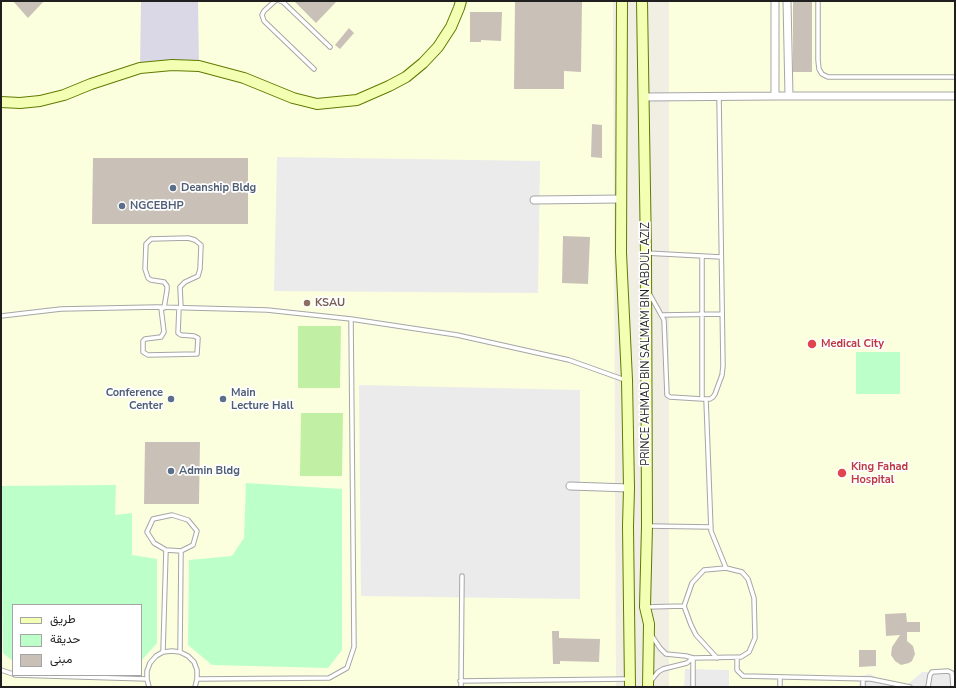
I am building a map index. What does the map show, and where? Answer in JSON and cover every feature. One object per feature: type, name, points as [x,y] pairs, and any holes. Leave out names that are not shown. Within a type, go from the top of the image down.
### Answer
[{"type":"main road","points":[[1,102],[20,103],[40,101],[140,68],[172,64],[199,66],[244,78],[293,98],[316,104],[356,100],[406,77],[423,63],[438,48],[451,27],[460,8],[461,1]]},
{"type":"main road","name":"PRINCE AHMAD BIN SALMAM BIN ABDUL AZIZ","points":[[622,1],[621,253],[627,380],[629,488],[629,683]]},
{"type":"main road","name":"PRINCE AHMAD BIN SALMAM BIN ABDUL AZIZ","points":[[642,1],[646,253],[645,607],[649,624],[648,687]]},
{"type":"main road","points":[[628,526],[646,526]]},
{"type":"street","points":[[774,1],[775,96]]},
{"type":"street","points":[[787,1],[789,96]]},
{"type":"street","points":[[644,97],[955,96]]},
{"type":"street","points":[[534,200],[621,199]]},
{"type":"street","points":[[570,486],[629,488]]},
{"type":"lane","points":[[275,1],[264,11],[262,15],[264,21],[314,69]]},
{"type":"lane","points":[[280,1],[283,2],[330,47]]},
{"type":"lane","points":[[818,1],[818,60],[819,70],[822,74],[828,77],[955,77]]},
{"type":"lane","points":[[645,287],[663,315],[667,395],[670,397],[710,399],[715,394],[722,375],[719,96]]},
{"type":"lane","points":[[188,238],[195,240],[200,245],[200,269],[198,276],[185,282],[180,287],[180,308],[178,333],[181,335],[194,336],[198,338],[197,354],[148,355],[143,352],[145,339],[161,337],[164,332],[162,308],[167,290],[164,282],[151,280],[147,276],[145,269],[146,244],[151,239],[188,238]]},
{"type":"lane","points":[[646,253],[721,257]]},
{"type":"lane","points":[[702,256],[704,399],[711,531],[726,568]]},
{"type":"lane","points":[[1,316],[61,309],[180,308],[267,310],[351,319],[457,335],[569,360],[627,380]]},
{"type":"lane","points":[[663,315],[722,314]]},
{"type":"lane","points":[[197,679],[329,678],[347,668],[354,647],[351,319]]},
{"type":"lane","points":[[172,516],[188,520],[197,531],[193,545],[181,551],[166,550],[154,543],[147,532],[153,520],[172,516]]},
{"type":"lane","points":[[646,526],[711,527]]},
{"type":"lane","points":[[163,652],[166,550]]},
{"type":"lane","points":[[180,652],[181,551]]},
{"type":"lane","points":[[649,624],[653,639],[666,654],[693,658],[717,658],[741,657],[749,652],[755,638],[754,598],[748,579],[742,572],[726,568],[704,570],[692,583],[684,606],[696,635],[717,658]]},
{"type":"lane","points":[[461,687],[462,576]]},
{"type":"lane","points":[[645,607],[684,606]]},
{"type":"lane","points":[[149,687],[147,671],[150,663],[156,656],[163,652],[172,650],[188,656],[194,662],[197,670],[195,687]]},
{"type":"lane","points":[[736,657],[738,670],[743,676],[871,679],[910,687]]},
{"type":"lane","points":[[648,687],[658,672],[673,665],[687,662],[693,658]]},
{"type":"lane","points":[[693,658],[693,687]]},
{"type":"lane","points":[[1,670],[12,674]]},
{"type":"lane","points":[[928,687],[932,672],[948,671],[952,673],[953,687]]},
{"type":"lane","points":[[47,676],[147,679]]},
{"type":"lane","points":[[780,677],[780,687]]},
{"type":"lane","points":[[863,679],[863,687]]},
{"type":"lane","points":[[460,681],[629,683]]},
{"type":"shaded area","name":"KSAU","points":[[1,1],[613,1],[616,687],[1,687]]},
{"type":"shaded area","points":[[141,1],[198,1],[199,66],[140,68]]},
{"type":"shaded area","name":"Medical City","points":[[669,1],[955,1],[955,687],[669,687]]},
{"type":"shaded area","points":[[277,157],[540,161],[538,293],[274,291]]},
{"type":"shaded area","points":[[359,385],[580,390],[580,599],[361,596]]},
{"type":"shaded area","points":[[685,669],[729,670],[729,687],[684,687]]},
{"type":"shaded area","points":[[955,671],[955,687],[859,687],[860,676],[870,674],[884,682],[907,685],[922,672]]},
{"type":"green space","points":[[298,326],[341,326],[340,388],[298,388]]},
{"type":"green space","points":[[856,352],[900,352],[900,394],[856,394]]},
{"type":"green space","points":[[301,413],[343,413],[342,476],[300,476]]},
{"type":"green space","points":[[246,483],[342,489],[342,650],[328,668],[212,665],[188,645],[189,560],[232,556],[244,538]]},
{"type":"green space","points":[[116,485],[115,515],[132,513],[132,555],[157,559],[157,643],[142,660],[142,604],[12,604],[12,660],[3,653],[1,486]]},
{"type":"building","points":[[13,1],[44,1],[28,18]]},
{"type":"building","points":[[294,1],[337,1],[316,23]]},
{"type":"building","points":[[515,1],[582,1],[581,72],[564,71],[564,89],[514,89]]},
{"type":"building","points":[[793,1],[812,1],[812,72],[793,72]]},
{"type":"building","points":[[470,12],[502,12],[501,41],[481,40],[481,42],[470,42]]},
{"type":"building","points":[[349,28],[354,33],[340,49],[335,45]]},
{"type":"building","points":[[592,124],[602,125],[602,158],[591,157]]},
{"type":"building","points":[[93,158],[248,158],[248,224],[92,224]]},
{"type":"building","points":[[563,236],[590,237],[588,284],[562,283]]},
{"type":"building","points":[[145,442],[200,442],[199,504],[144,504]]},
{"type":"building","points":[[906,613],[907,622],[920,622],[920,632],[907,632],[907,641],[913,646],[915,654],[912,661],[901,665],[895,661],[891,655],[892,647],[900,635],[886,636],[885,614]]},
{"type":"building","points":[[552,631],[559,631],[559,638],[600,639],[599,662],[560,661],[560,664],[553,664]]},
{"type":"building","points":[[859,650],[876,650],[876,666],[859,667]]},
{"type":"place","name":"Deanship Bldg","points":[[173,188]]},
{"type":"place","name":"NGCEBHP","points":[[122,206]]},
{"type":"place","name":"KSAU","points":[[307,303]]},
{"type":"place","name":"Medical City","points":[[812,344]]},
{"type":"place","name":"Conference Center","points":[[171,399]]},
{"type":"place","name":"Main Lecture Hall","points":[[223,399]]},
{"type":"place","name":"Admin Bldg","points":[[171,471]]},
{"type":"place","name":"King Fahad Hospital","points":[[842,473]]}]
